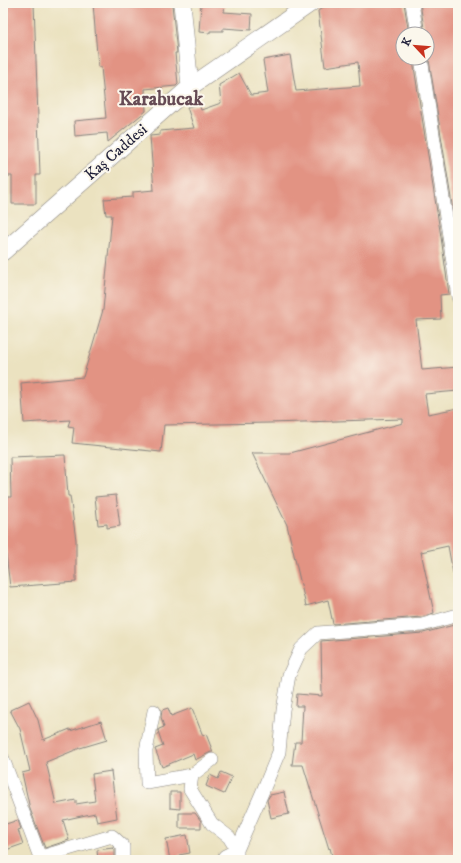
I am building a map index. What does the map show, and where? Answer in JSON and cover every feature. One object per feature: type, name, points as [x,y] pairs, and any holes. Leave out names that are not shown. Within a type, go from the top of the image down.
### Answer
[{"type":"street","points":[[182,3],[190,87]]},
{"type":"street","name":"Kaş Caddesi","points":[[3,252],[190,87],[311,3]]},
{"type":"street","points":[[412,3],[416,26]]},
{"type":"street","points":[[422,66],[454,235],[458,297]]},
{"type":"street","points":[[237,855],[279,752],[290,675],[301,648],[318,633],[422,625],[458,615]]},
{"type":"street","points":[[154,711],[146,751],[146,782],[192,775],[212,760]]},
{"type":"street","points":[[3,759],[41,859],[112,836],[123,846],[122,860]]},
{"type":"street","points":[[192,775],[190,789],[212,824],[229,837],[237,855]]},
{"type":"street","points":[[223,860],[225,856],[237,855]]},
{"type":"building","points":[[3,3],[34,3],[40,175],[36,175],[36,204],[12,204],[12,176],[3,176]]},
{"type":"building","points":[[93,3],[172,3],[177,53],[175,53],[178,84],[176,86],[145,89],[146,111],[108,142],[107,133],[75,136],[74,121],[106,118],[101,67],[98,67]]},
{"type":"building","points":[[201,3],[225,3],[224,12],[252,14],[251,30],[223,28],[223,31],[210,31],[210,33],[199,32]]},
{"type":"building","points":[[329,3],[404,3],[408,26],[395,26],[395,66],[414,66],[449,294],[440,295],[441,319],[416,320],[422,370],[458,367],[458,391],[425,394],[428,414],[458,408],[458,572],[453,573],[448,546],[421,552],[434,613],[421,617],[333,624],[328,600],[306,606],[287,525],[252,453],[290,453],[403,423],[403,419],[164,425],[161,452],[72,443],[74,427],[68,426],[70,420],[24,423],[21,383],[83,377],[103,310],[112,215],[106,215],[104,199],[133,197],[133,192],[154,190],[150,136],[160,135],[160,131],[194,128],[187,107],[199,104],[201,110],[221,103],[219,85],[239,73],[251,95],[268,93],[263,60],[290,55],[296,91],[360,86],[358,62],[325,67],[318,11]]},
{"type":"building","points":[[420,3],[458,3],[458,242],[430,66],[435,66],[435,26],[424,26]]},
{"type":"building","points":[[65,455],[68,496],[70,496],[76,540],[76,582],[10,587],[5,545],[3,497],[11,497],[10,457]]},
{"type":"building","points":[[116,495],[120,526],[107,528],[107,524],[98,525],[95,497]]},
{"type":"building","points":[[458,624],[458,860],[333,860],[303,765],[292,765],[295,742],[301,742],[303,706],[296,706],[297,694],[322,696],[321,641],[423,633]]},
{"type":"building","points":[[29,701],[38,720],[43,740],[70,729],[70,731],[101,721],[107,740],[80,748],[46,762],[56,804],[76,800],[76,804],[95,801],[92,774],[111,771],[117,818],[97,822],[95,813],[63,820],[69,840],[45,848],[30,809],[22,773],[30,771],[20,729],[10,710]]},
{"type":"building","points":[[168,708],[171,716],[192,708],[203,736],[206,734],[213,752],[195,760],[193,754],[162,767],[155,749],[163,746],[158,731],[164,727],[161,717],[162,710]]},
{"type":"building","points":[[221,772],[232,777],[224,794],[206,786],[210,775],[218,779]]},
{"type":"building","points":[[170,792],[180,792],[180,809],[170,808]]},
{"type":"building","points":[[284,792],[289,814],[271,818],[267,800],[270,795]]},
{"type":"building","points":[[179,813],[195,813],[201,821],[201,828],[179,828]]},
{"type":"building","points":[[18,820],[21,829],[18,830],[23,844],[3,851],[3,825]]},
{"type":"building","points":[[187,835],[190,853],[179,855],[180,860],[170,860],[166,839]]},
{"type":"building","points":[[113,848],[115,850],[115,860],[98,860],[97,850]]},
{"type":"district","name":"Karabucak","points":[[161,99]]}]
